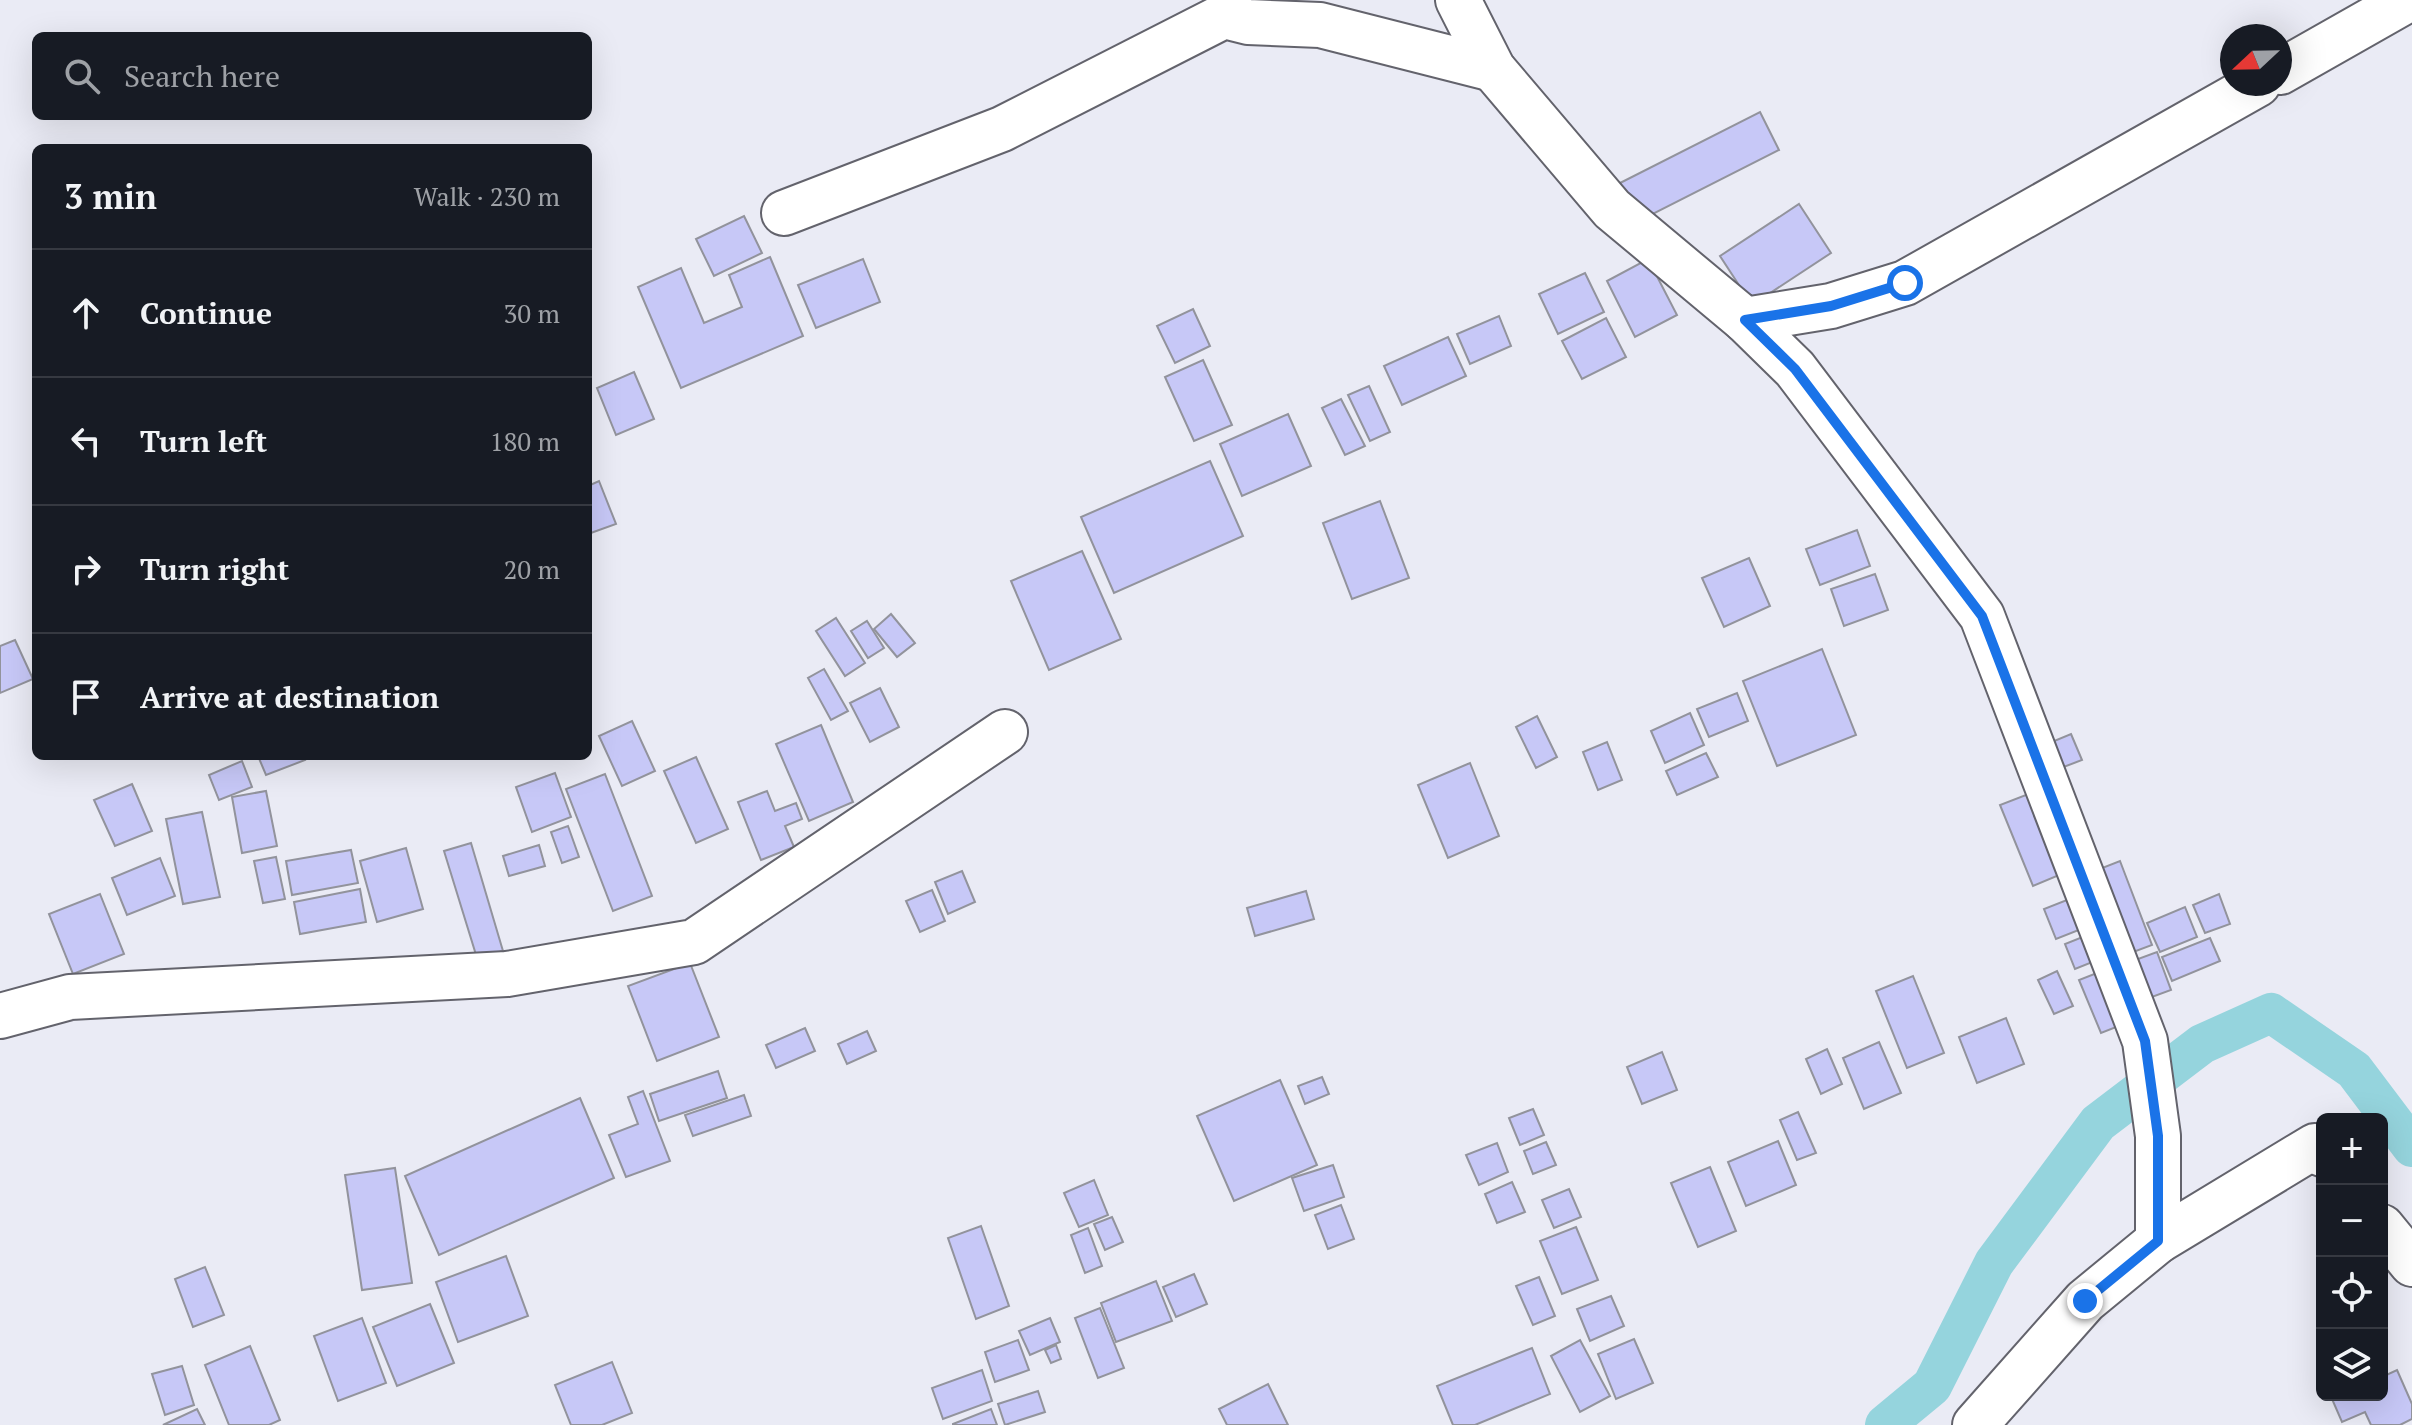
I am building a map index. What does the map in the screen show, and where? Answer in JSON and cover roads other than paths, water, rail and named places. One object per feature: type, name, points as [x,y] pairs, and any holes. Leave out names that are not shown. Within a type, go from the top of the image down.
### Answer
[{"type":"street","points":[[1458,0],[1493,69],[1612,209],[1745,320],[1795,369],[1982,616],[2145,1041],[2158,1136],[2158,1241]]},
{"type":"street","points":[[2292,65],[2407,0]]},
{"type":"street","points":[[784,213],[1002,129],[1224,16],[1248,22],[1320,25],[1493,69]]},
{"type":"street","points":[[1745,320],[1831,306],[1905,283],[2237,96]]},
{"type":"street","points":[[0,1016],[70,997],[507,974],[694,942],[1005,732]]},
{"type":"street","points":[[1975,1425],[2085,1301],[2158,1241],[2316,1147]]},
{"type":"street","points":[[2388,1234],[2412,1264]]},
{"type":"waterway","points":[[1885,1425],[1932,1386],[1994,1263],[2098,1123],[2202,1044],[2271,1013],[2354,1070],[2412,1147]]}]
